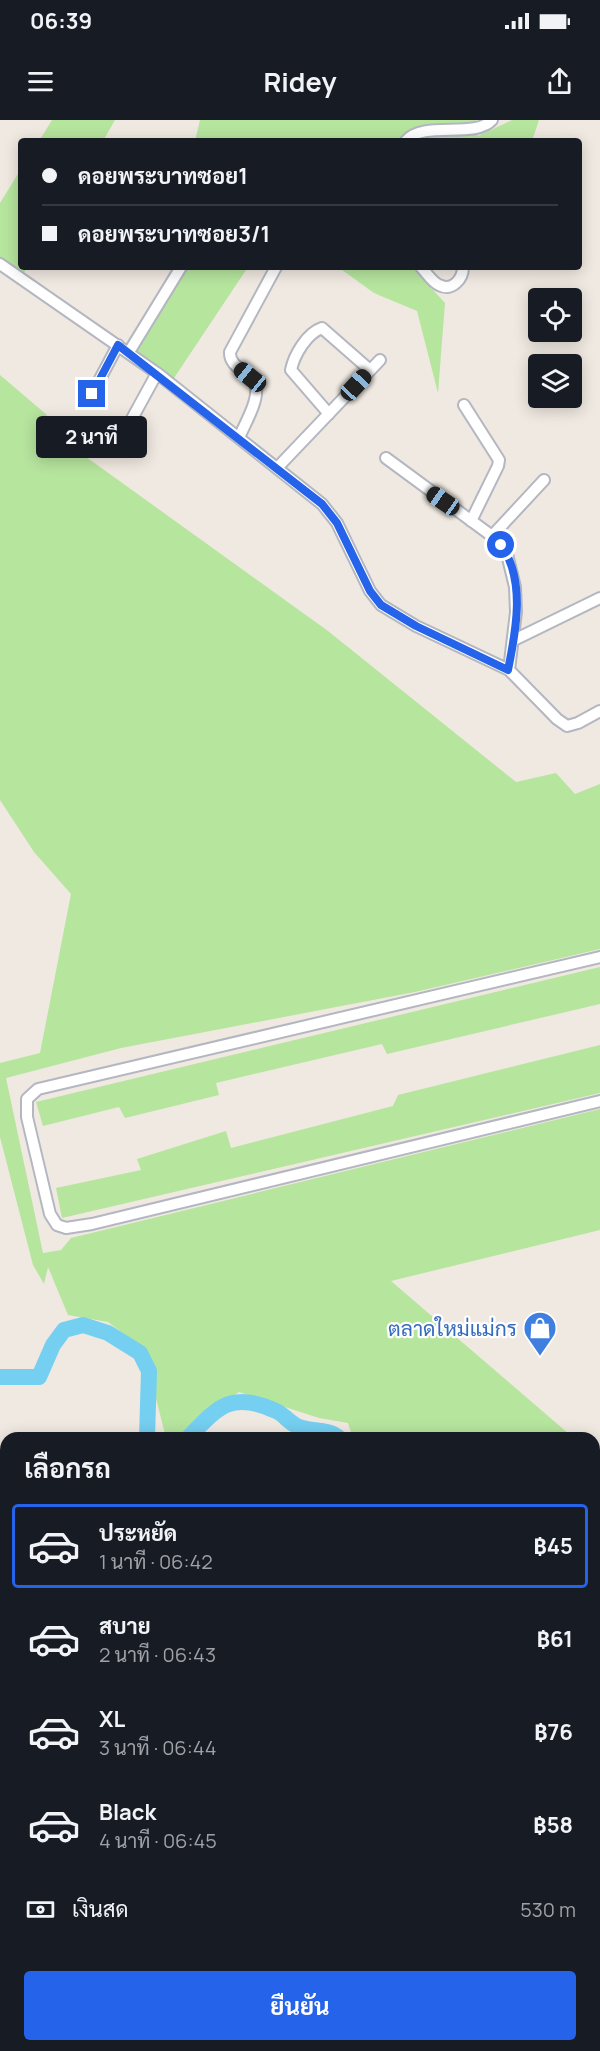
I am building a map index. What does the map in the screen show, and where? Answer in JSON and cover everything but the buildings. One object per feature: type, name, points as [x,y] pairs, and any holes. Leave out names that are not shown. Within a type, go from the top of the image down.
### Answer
[{"type":"street","points":[[410,138],[418,132],[482,126],[492,120]]},
{"type":"street","points":[[0,264],[129,352],[322,504],[346,539],[370,591],[381,605],[416,626],[508,670],[557,719],[567,726],[578,723],[600,711]]},
{"type":"street","points":[[129,352],[179,270]]},
{"type":"street","points":[[238,438],[257,391],[250,377],[233,363],[230,352],[274,270]]},
{"type":"street","points":[[423,270],[438,285],[448,287],[457,283],[463,270]]},
{"type":"street","points":[[329,414],[291,370],[292,362],[310,335],[322,328],[370,370]]},
{"type":"street","points":[[92,394],[118,345]]},
{"type":"street","points":[[277,468],[380,360]]},
{"type":"street","points":[[117,440],[128,426],[157,373]]},
{"type":"street","points":[[464,405],[499,460],[471,520]]},
{"type":"street","points":[[386,458],[492,536],[507,554],[513,572],[516,612],[514,640],[508,670]]},
{"type":"street","points":[[492,536],[544,480]]},
{"type":"street","points":[[514,640],[600,598]]},
{"type":"street","points":[[600,957],[38,1089],[27,1099],[27,1117],[50,1214],[57,1225],[66,1228],[92,1224],[600,1101]]},
{"type":"green space","points":[[52,120],[115,120],[105,138],[41,138]]},
{"type":"green space","points":[[200,120],[476,120],[478,136],[512,120],[539,120],[533,138],[196,138]]},
{"type":"green space","points":[[18,174],[18,270],[26,270],[21,279],[0,264],[0,203]]},
{"type":"green space","points":[[179,270],[246,270],[172,381],[131,348]]},
{"type":"green space","points":[[342,270],[415,270],[445,303],[438,393],[417,311],[374,293]]},
{"type":"green space","points":[[0,375],[47,415],[50,431],[328,631],[516,782],[556,773],[575,794],[600,784],[600,949],[415,992],[121,1048],[6,1078],[43,1253],[61,1250],[71,1238],[600,1109],[600,1230],[391,1281],[567,1432],[351,1432],[348,1423],[319,1418],[239,1392],[182,1432],[164,1432],[149,1371],[147,1351],[108,1322],[68,1315],[48,1267],[44,1284],[33,1265],[0,1137],[0,1063],[40,1053],[71,894],[34,852],[0,800]]},
{"type":"green space","points":[[600,967],[600,1004],[387,1054],[382,1044],[216,1083],[219,1095],[125,1118],[119,1107],[43,1126],[36,1102]]},
{"type":"green space","points":[[600,1045],[600,1093],[62,1218],[56,1188],[141,1170],[137,1159],[226,1131],[231,1148],[393,1106],[398,1095]]},
{"type":"waterway","points":[[0,1377],[39,1377],[53,1345],[64,1330],[83,1325],[108,1333],[140,1353],[149,1371],[147,1432]]},
{"type":"waterway","points":[[194,1432],[217,1410],[236,1402],[261,1405],[276,1411],[300,1427],[329,1432]]},
{"type":"place","name":"ตลาดใหม่แม่กร","points":[[540,1357]]},
{"type":"route","points":[[92,394],[118,345],[157,373],[322,504],[337,523],[370,591],[381,605],[416,626],[508,670],[514,640],[515,587],[507,554],[501,545]]}]
